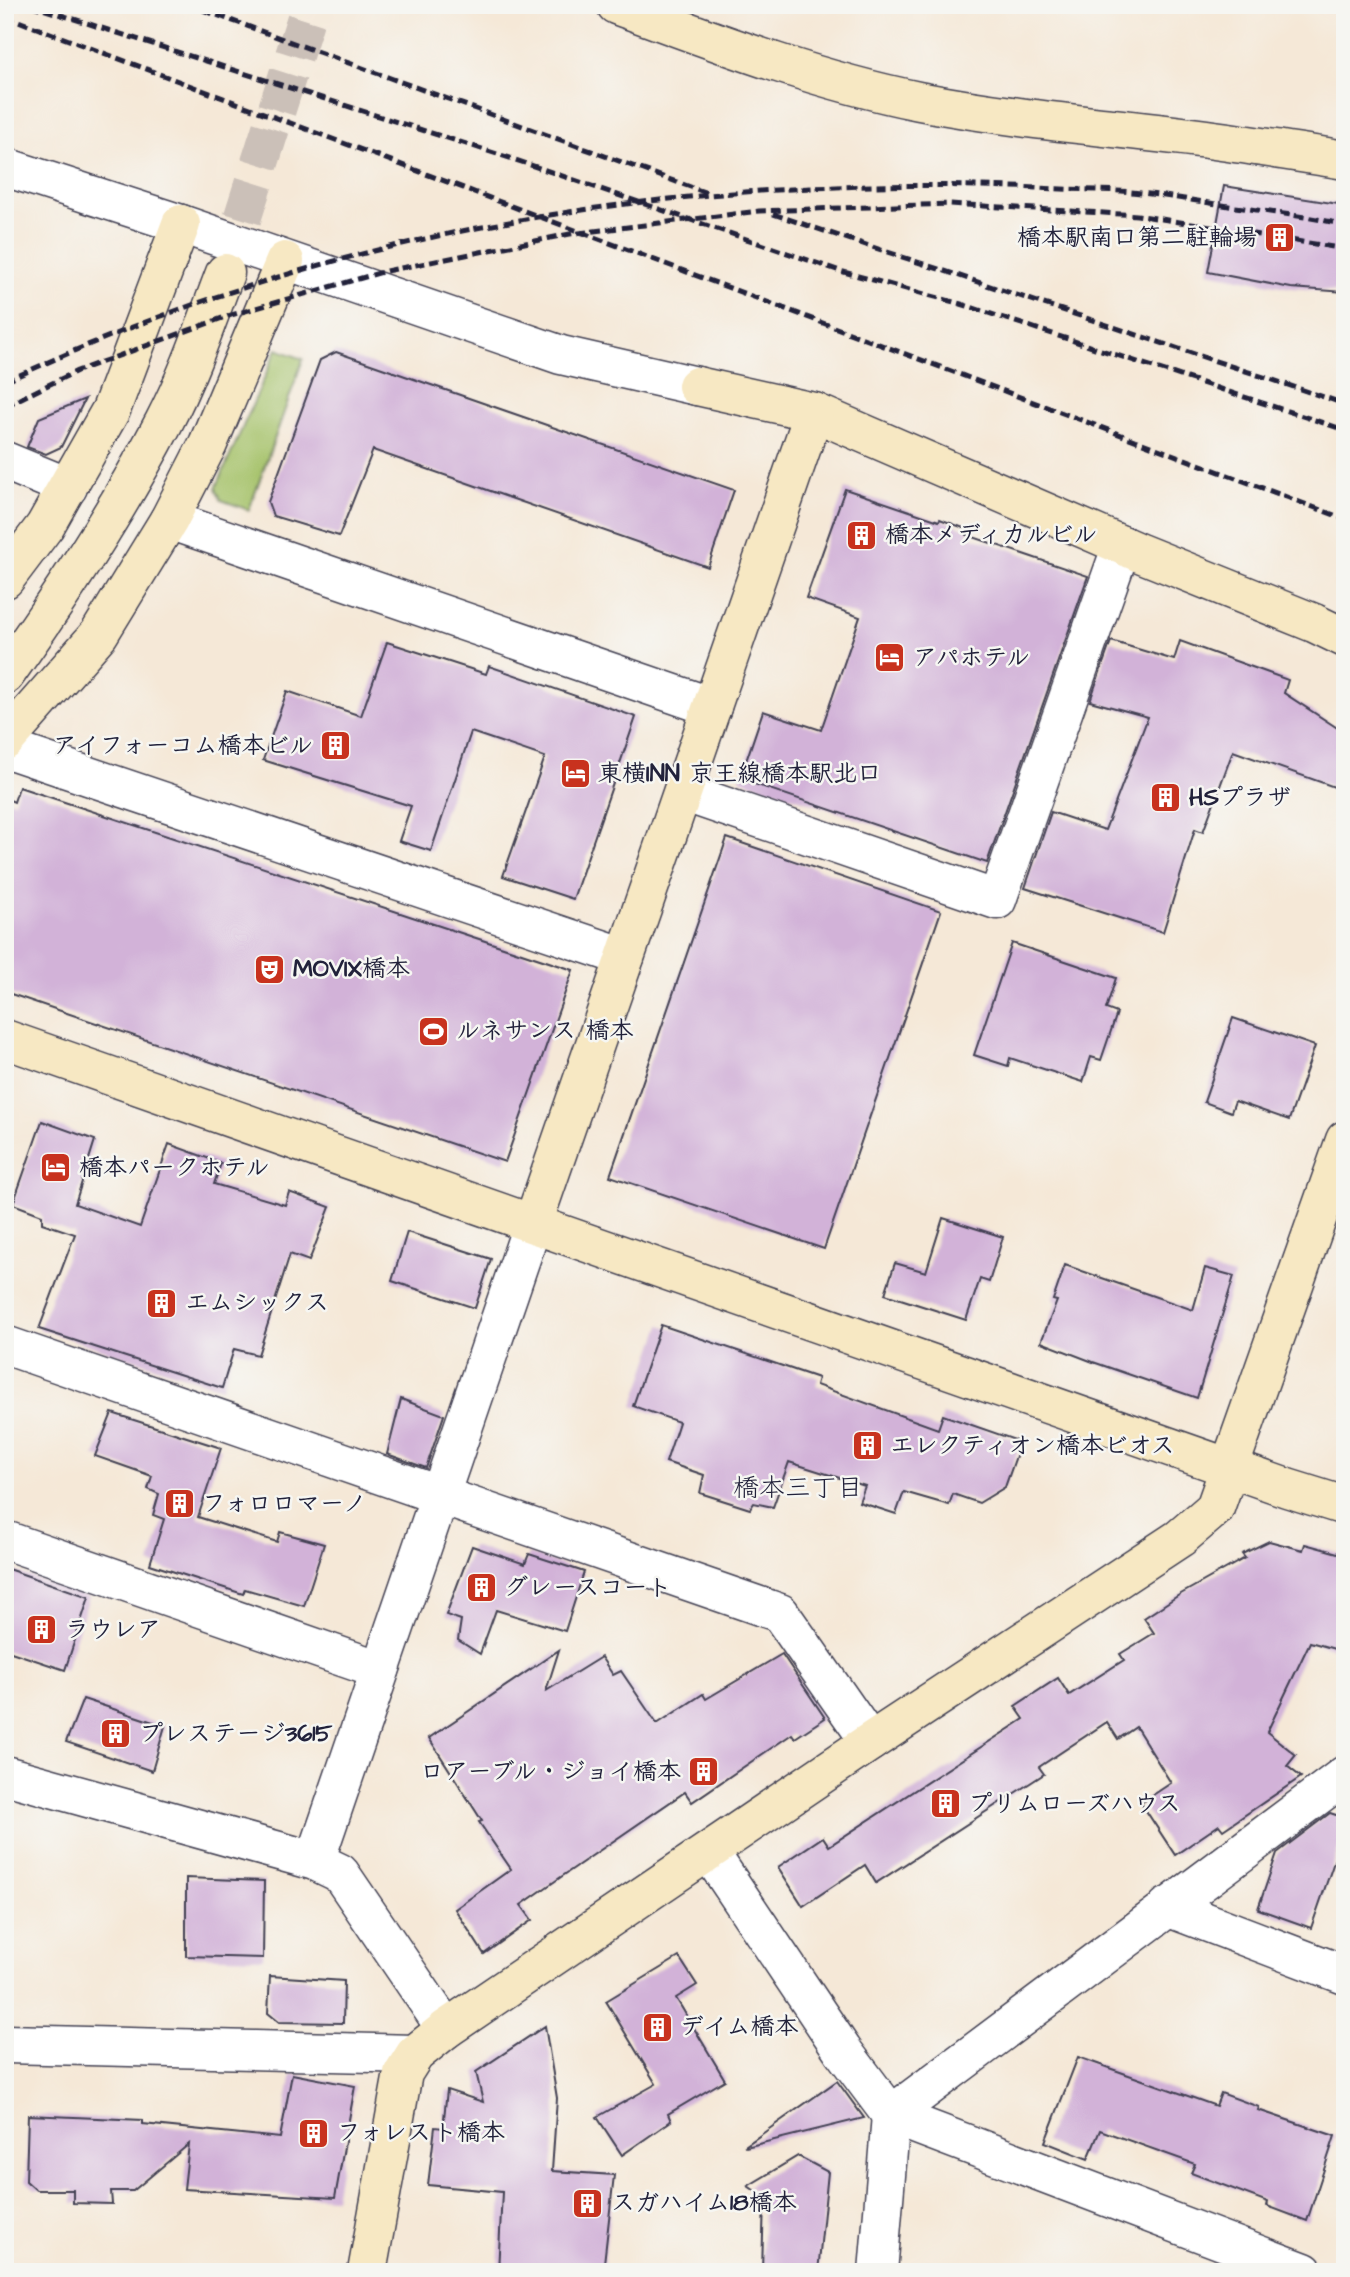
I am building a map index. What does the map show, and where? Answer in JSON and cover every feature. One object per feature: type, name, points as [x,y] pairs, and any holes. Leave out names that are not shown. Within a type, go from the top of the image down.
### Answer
[{"type":"street","points":[[616,5],[710,41],[828,79],[916,100],[1055,122],[1213,140],[1345,160]]},
{"type":"street","points":[[5,167],[181,224],[561,355],[814,412],[1345,638]]},
{"type":"street","points":[[5,579],[45,526],[111,410],[181,224]]},
{"type":"street","points":[[5,741],[99,634],[169,520],[208,444],[285,261]]},
{"type":"street","points":[[5,675],[51,611],[127,491],[188,370],[225,273]]},
{"type":"street","points":[[315,1861],[814,412]]},
{"type":"street","points":[[5,461],[68,487]]},
{"type":"street","points":[[169,520],[712,707]]},
{"type":"street","points":[[683,792],[998,900],[1122,545]]},
{"type":"street","points":[[5,748],[625,957]]},
{"type":"street","points":[[5,1039],[1345,1506]]},
{"type":"street","points":[[367,2272],[403,2073],[415,2054],[446,2029],[710,1853],[870,1742],[1180,1538],[1215,1508],[1345,1140]]},
{"type":"street","points":[[5,1345],[780,1613],[870,1742]]},
{"type":"street","points":[[5,1540],[380,1670]]},
{"type":"street","points":[[5,1775],[315,1861],[340,1873],[446,2029]]},
{"type":"street","points":[[878,2272],[891,2115],[1345,1775]]},
{"type":"street","points":[[710,1853],[843,2051],[891,2115],[1304,2272]]},
{"type":"street","points":[[1167,1907],[1345,1975]]},
{"type":"street","points":[[5,2045],[415,2054]]},
{"type":"green space","points":[[277,349],[303,359],[249,510],[221,500],[216,488]]},
{"type":"building","name":"橋本駅南口第二駐輪場","points":[[1224,186],[1345,205],[1345,292],[1291,288],[1208,272]]},
{"type":"building","points":[[336,352],[734,490],[708,567],[373,450],[339,536],[273,516],[268,502],[320,360]]},
{"type":"building","points":[[85,399],[61,447],[46,454],[27,447],[39,418]]},
{"type":"building","points":[[845,489],[939,521],[940,519],[969,530],[967,535],[1088,576],[987,863],[740,779],[763,711],[821,730],[860,617],[806,598]]},
{"type":"building","points":[[1111,641],[1174,660],[1180,641],[1288,680],[1284,693],[1345,733],[1345,773],[1340,789],[1233,751],[1203,832],[1195,829],[1163,932],[1025,888],[1051,812],[1105,830],[1148,717],[1090,701]]},
{"type":"building","points":[[387,642],[486,674],[489,666],[636,717],[573,899],[503,876],[545,757],[471,732],[431,851],[399,841],[411,806],[263,760],[287,691],[361,716]]},
{"type":"building","points":[[19,787],[573,970],[505,1162],[5,992],[5,798],[14,802]]},
{"type":"building","points":[[727,838],[941,911],[824,1249],[610,1176]]},
{"type":"building","points":[[1012,943],[1116,978],[1106,1009],[1117,1013],[1101,1060],[1091,1057],[1083,1082],[1010,1058],[1008,1066],[974,1055]]},
{"type":"building","points":[[1233,1018],[1315,1046],[1289,1120],[1235,1101],[1231,1112],[1204,1102]]},
{"type":"building","points":[[42,1121],[95,1140],[75,1204],[140,1227],[169,1144],[221,1163],[214,1184],[285,1205],[289,1192],[330,1207],[309,1261],[290,1254],[258,1355],[234,1349],[222,1388],[39,1329],[75,1234],[42,1223],[42,1215],[13,1204]]},
{"type":"building","points":[[943,1218],[1003,1237],[989,1282],[980,1279],[966,1320],[885,1294],[895,1263],[926,1272]]},
{"type":"building","points":[[407,1232],[491,1259],[475,1308],[392,1281]]},
{"type":"building","points":[[1065,1265],[1193,1310],[1205,1268],[1234,1276],[1197,1398],[1041,1342],[1057,1301],[1053,1300]]},
{"type":"building","points":[[661,1325],[818,1378],[816,1385],[938,1429],[943,1415],[1021,1442],[1005,1487],[979,1503],[953,1494],[949,1505],[904,1492],[896,1514],[859,1502],[865,1486],[789,1462],[773,1507],[754,1503],[750,1509],[700,1493],[704,1475],[666,1462],[679,1422],[633,1406]]},
{"type":"building","points":[[401,1399],[444,1415],[426,1468],[387,1454]]},
{"type":"building","points":[[112,1413],[221,1448],[198,1517],[277,1542],[280,1532],[324,1544],[304,1606],[245,1589],[243,1594],[150,1564],[164,1519],[153,1515],[159,1494],[148,1489],[152,1476],[95,1456]]},
{"type":"building","points":[[1269,1541],[1303,1550],[1305,1544],[1345,1555],[1345,1652],[1310,1642],[1267,1732],[1296,1755],[1287,1766],[1301,1777],[1223,1830],[1219,1825],[1175,1855],[1141,1803],[1171,1783],[1136,1727],[1118,1739],[1107,1722],[1039,1767],[1044,1774],[876,1883],[865,1865],[803,1906],[778,1867],[823,1837],[829,1846],[1024,1719],[1015,1706],[1058,1678],[1069,1695],[1124,1660],[1120,1654],[1154,1633],[1144,1618],[1245,1558],[1242,1554]]},
{"type":"building","points":[[472,1546],[525,1564],[529,1554],[584,1572],[565,1631],[496,1610],[480,1654],[458,1640],[461,1620],[446,1615]]},
{"type":"building","name":"ラウレア","points":[[5,1568],[89,1597],[65,1670],[5,1650]]},
{"type":"building","points":[[559,1650],[546,1691],[601,1657],[613,1675],[621,1671],[657,1724],[703,1694],[706,1699],[782,1654],[825,1718],[795,1738],[792,1734],[692,1802],[685,1792],[561,1877],[521,1905],[532,1920],[484,1954],[455,1909],[511,1869],[479,1822],[482,1821],[429,1738]]},
{"type":"building","name":"プレステージ3615","points":[[83,1699],[165,1726],[152,1771],[66,1742]]},
{"type":"building","points":[[1330,1813],[1345,1818],[1345,1830],[1311,1928],[1258,1909],[1277,1853]]},
{"type":"building","points":[[186,1878],[264,1881],[263,1958],[186,1956]]},
{"type":"building","name":"デイム橋本","points":[[679,1957],[697,1985],[676,1998],[725,2080],[668,2114],[671,2121],[622,2155],[597,2117],[656,2084],[606,2001]]},
{"type":"building","points":[[270,1976],[344,1981],[343,2023],[279,2022],[268,2013]]},
{"type":"building","points":[[545,2026],[557,2098],[552,2171],[614,2175],[603,2272],[498,2272],[502,2192],[428,2185],[435,2127],[443,2128],[447,2090],[483,2102],[476,2072]]},
{"type":"building","points":[[1078,2057],[1216,2106],[1221,2093],[1259,2107],[1258,2110],[1335,2136],[1307,2221],[1267,2206],[1268,2202],[1191,2173],[1195,2164],[1100,2130],[1088,2159],[1045,2142]]},
{"type":"building","points":[[292,2074],[355,2086],[335,2198],[184,2189],[189,2144],[133,2191],[111,2191],[112,2204],[73,2203],[73,2190],[36,2190],[26,2181],[28,2115],[143,2120],[143,2124],[280,2138]]},
{"type":"building","points":[[837,2081],[864,2118],[745,2146]]},
{"type":"building","points":[[798,2156],[828,2172],[818,2272],[762,2272],[764,2197],[748,2186]]},
{"type":"tunnel","points":[[225,273],[310,5]]},
{"type":"railway","points":[[30,5],[510,158],[840,271],[961,304],[1345,430]]},
{"type":"railway","points":[[189,5],[707,193]]},
{"type":"railway","points":[[5,16],[1345,519]]},
{"type":"railway","points":[[5,382],[127,329],[251,285],[379,250],[509,222],[640,202],[773,190],[905,186],[1102,190],[1141,193],[1345,225]]},
{"type":"railway","points":[[5,406],[77,371],[228,316],[386,271],[570,234],[759,211],[950,204],[1137,215],[1345,249]]},
{"type":"railway","points":[[773,214],[1345,404]]},
{"type":"place","name":"橋本駅南口第二駐輪場","points":[[1280,238]]},
{"type":"place","name":"橋本メディカルビル","points":[[862,535]]},
{"type":"place","name":"アパホテル","points":[[890,658]]},
{"type":"place","name":"アイフォーコム橋本ビル","points":[[336,746]]},
{"type":"place","name":"東横INN 京王線橋本駅北口","points":[[575,774]]},
{"type":"place","name":"HSプラザ","points":[[1166,798]]},
{"type":"place","name":"MOVIX橋本","points":[[270,969]]},
{"type":"place","name":"ルネサンス 橋本","points":[[433,1031]]},
{"type":"place","name":"橋本パークホテル","points":[[56,1168]]},
{"type":"place","name":"エムシックス","points":[[162,1303]]},
{"type":"place","name":"エレクティオン橋本ビオス","points":[[867,1446]]},
{"type":"place","name":"フォロロマーノ","points":[[179,1504]]},
{"type":"place","name":"グレースコート","points":[[481,1588]]},
{"type":"place","name":"ラウレア","points":[[42,1630]]},
{"type":"place","name":"プレステージ3615","points":[[116,1734]]},
{"type":"place","name":"ロアーブル・ジョイ橋本","points":[[704,1772]]},
{"type":"place","name":"プリムローズハウス","points":[[945,1804]]},
{"type":"place","name":"デイム橋本","points":[[657,2027]]},
{"type":"place","name":"フォレスト橋本","points":[[314,2133]]},
{"type":"place","name":"スガハイム18橋本","points":[[588,2203]]},
{"type":"district","name":"橋本三丁目","points":[[798,1488]]}]
